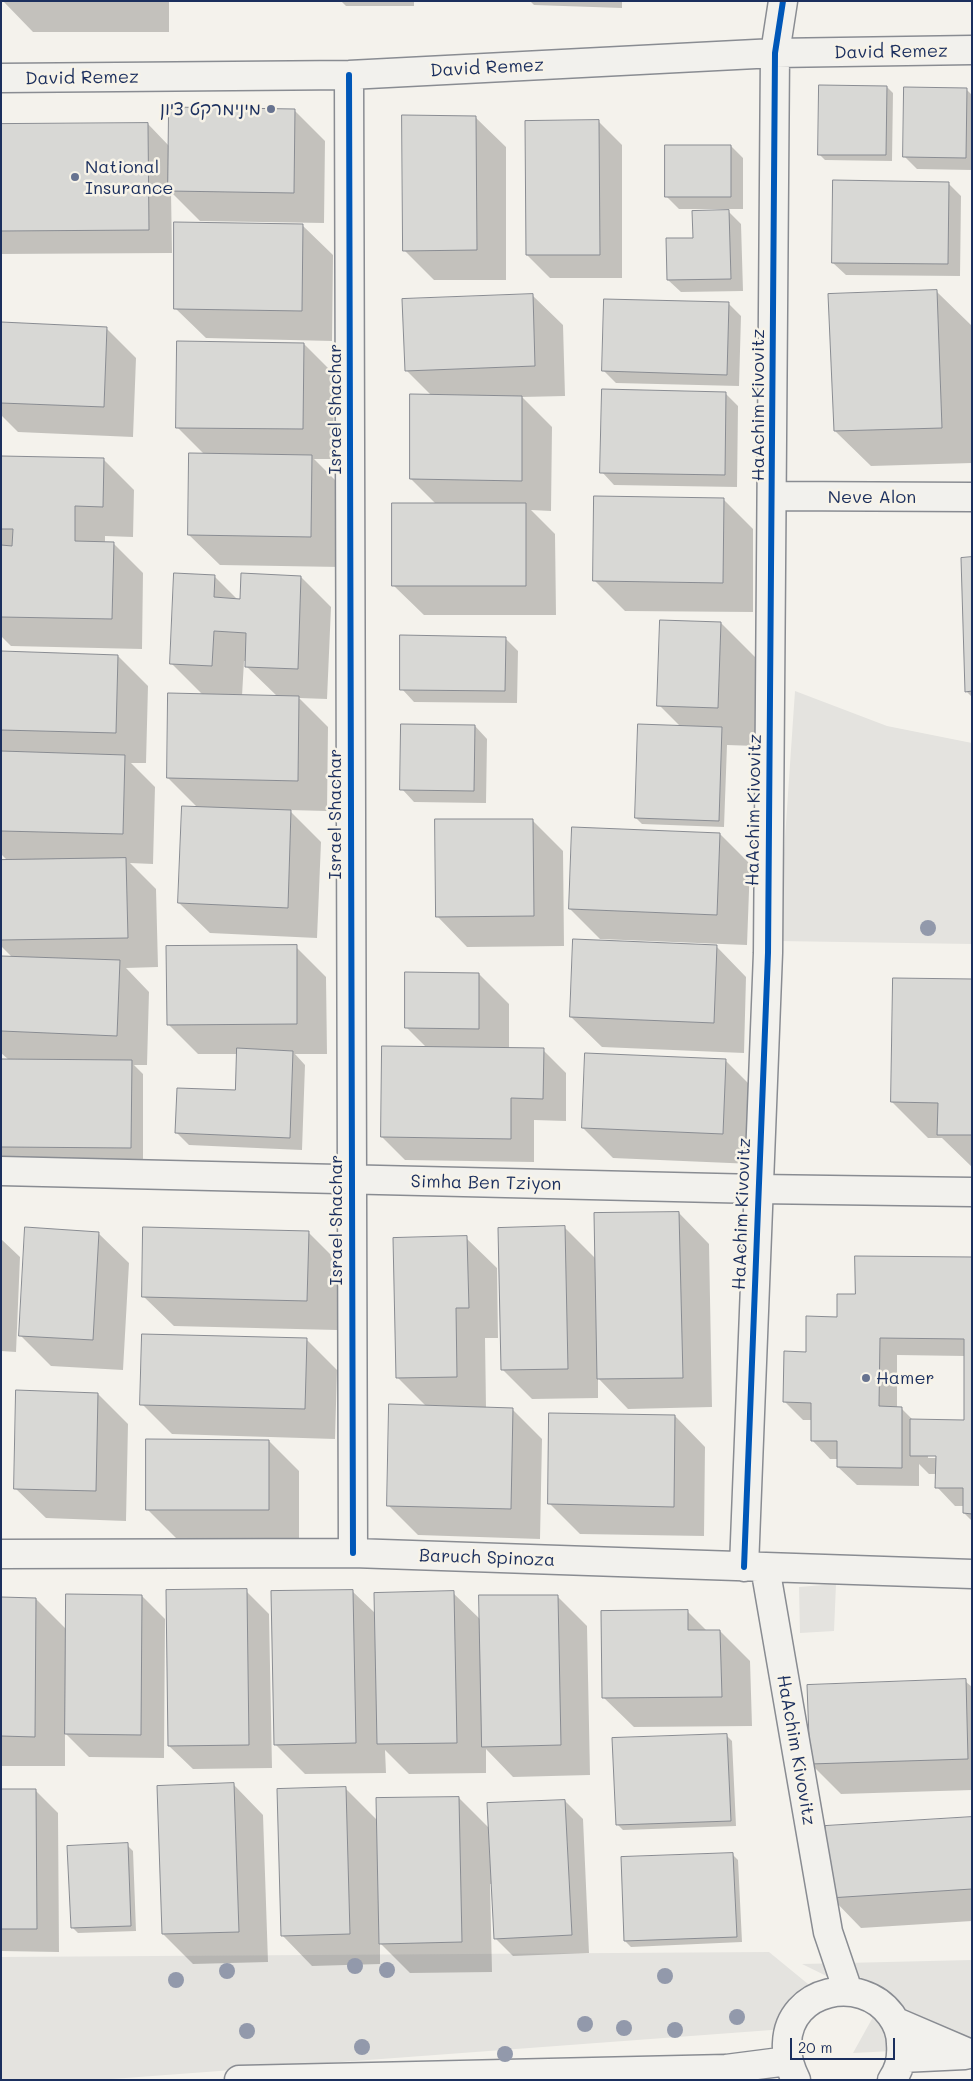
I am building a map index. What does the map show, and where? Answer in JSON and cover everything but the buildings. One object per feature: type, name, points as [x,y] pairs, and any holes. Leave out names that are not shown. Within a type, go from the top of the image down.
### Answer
[{"type":"street","name":"HaAchim Kivovitz","points":[[783,1],[775,53],[768,953],[758,1189],[754,1567],[828,1932],[823,1986],[837,1993]]},
{"type":"street","name":"David Remez","points":[[1,78],[349,76],[775,53],[972,50]]},
{"type":"street","name":"Israel Shachar","points":[[349,76],[353,1553]]},
{"type":"street","name":"Neve Alon","points":[[773,496],[972,497]]},
{"type":"street","name":"Simha Ben Tziyon","points":[[1,1171],[758,1189],[972,1192]]},
{"type":"street","name":"Baruch Spinoza","points":[[1,1554],[353,1553],[972,1574]]},
{"type":"street","points":[[239,2080],[726,2069],[792,2071],[786,2042],[790,2028],[803,2007],[819,1996],[837,1993],[872,1997],[886,2008],[896,2022],[902,2038],[897,2069],[971,2054]]},
{"type":"street","points":[[896,2022],[971,2054]]},
{"type":"street","points":[[726,2069],[790,2028]]},
{"type":"shaded area","points":[[795,691],[887,726],[972,743],[972,944],[778,941]]},
{"type":"shaded area","points":[[836,1584],[834,1631],[800,1633],[799,1587]]},
{"type":"shaded area","points":[[769,1952],[819,1993],[785,2029],[112,2079],[1,2080],[1,1957]]},
{"type":"shaded area","points":[[972,1960],[972,2047],[853,2053],[883,1999],[851,1988],[802,1964]]},
{"type":"cycle path","points":[[744,1567],[768,953],[775,53],[783,1]]},
{"type":"cycle path","points":[[349,75],[353,1553]]},
{"type":"place","name":"מינימרקט ציון","points":[[271,109]]},
{"type":"place","name":"National Insurance","points":[[75,177]]},
{"type":"place","name":"Hamer","points":[[866,1378]]}]
